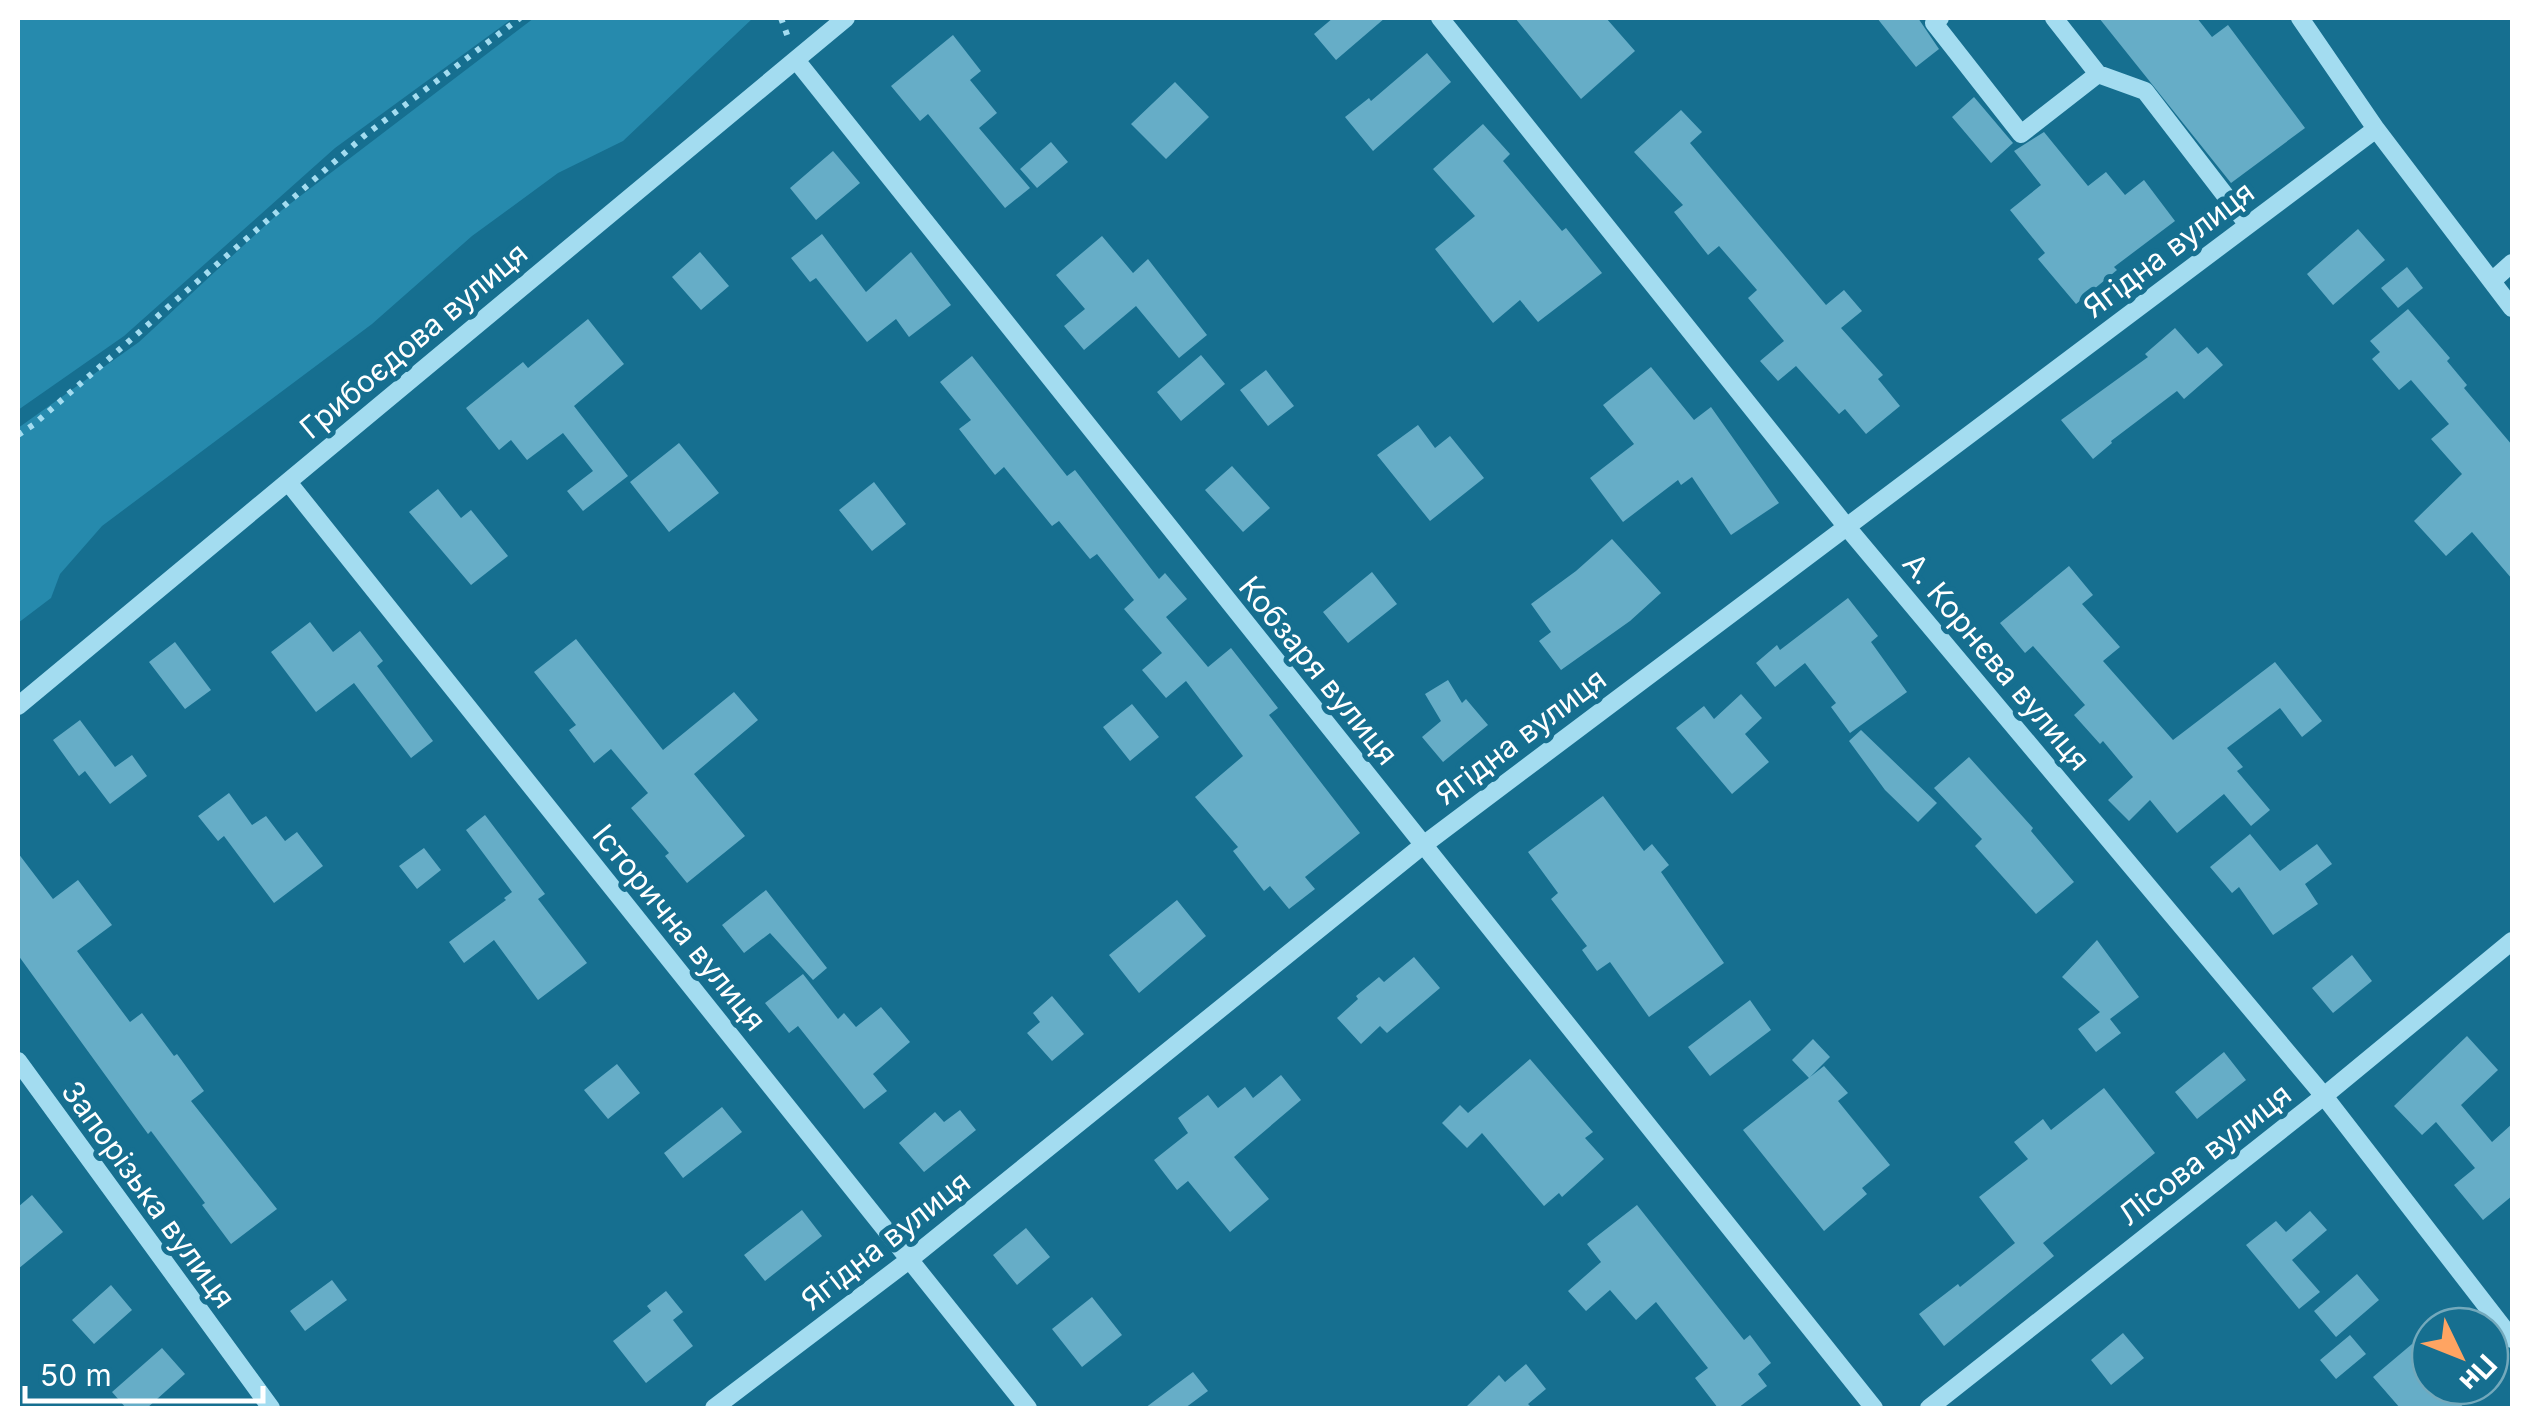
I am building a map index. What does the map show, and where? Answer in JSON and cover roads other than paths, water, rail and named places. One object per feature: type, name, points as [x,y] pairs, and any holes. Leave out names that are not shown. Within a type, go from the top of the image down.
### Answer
[{"type":"street","name":"Грибоєдова вулиця","points":[[18,706],[846,18]]},
{"type":"street","name":"А. Корнєва вулиця","points":[[1440,18],[1846,526],[2324,1096],[2512,1338]]},
{"type":"street","points":[[2054,18],[2098,74],[2146,91],[2248,225]]},
{"type":"street","points":[[2300,18],[2376,129],[2512,308]]},
{"type":"street","points":[[1934,19],[2021,134],[2098,74]]},
{"type":"street","name":"Кобзаря вулиця","points":[[796,60],[1874,1408]]},
{"type":"street","name":"Ягідна вулиця","points":[[714,1408],[910,1260],[1422,846],[2376,129]]},
{"type":"street","points":[[2492,281],[2512,263]]},
{"type":"street","name":"Історична вулиця","points":[[288,482],[1028,1408]]},
{"type":"street","name":"Лісова вулиця","points":[[1930,1408],[2324,1096],[2512,940]]},
{"type":"street","name":"Запорізька вулиця","points":[[18,1060],[270,1408]]}]
